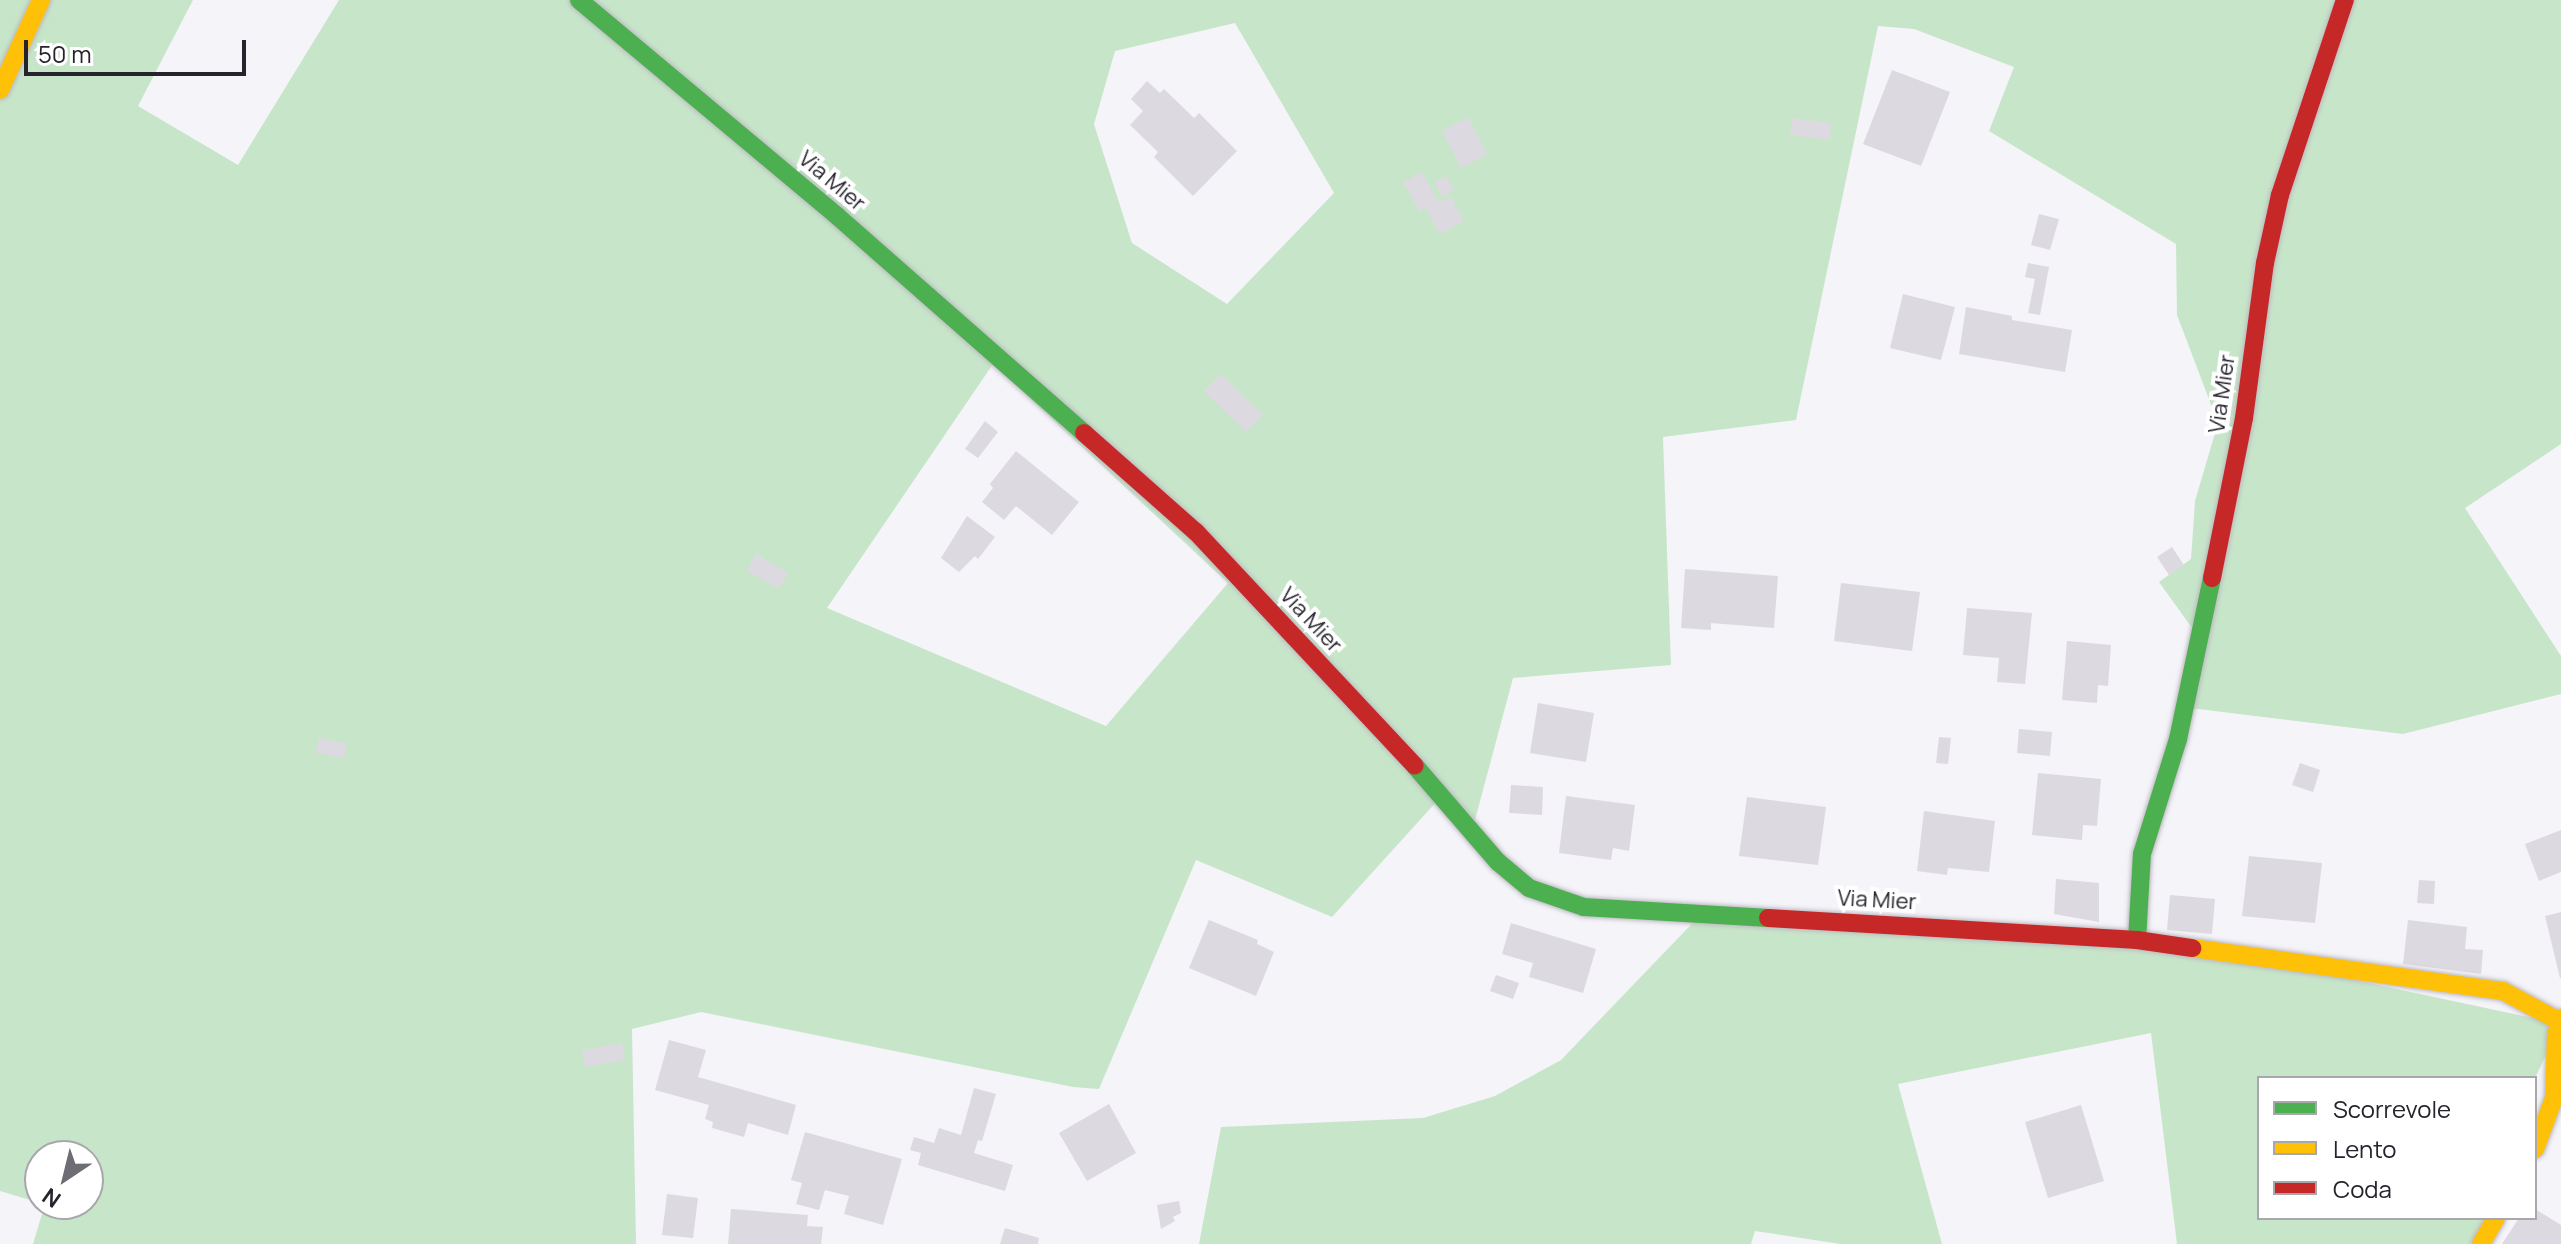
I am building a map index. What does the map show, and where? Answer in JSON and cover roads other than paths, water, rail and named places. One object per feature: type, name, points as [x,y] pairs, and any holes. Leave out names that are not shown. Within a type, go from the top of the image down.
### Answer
[{"type":"street","points":[[0,90],[41,0]]},
{"type":"street","name":"Via Mier","points":[[579,0],[837,216],[1196,532],[1461,815],[1498,862],[1529,888],[1584,907],[2137,940],[2503,991],[2560,1020]]},
{"type":"street","name":"Via Mier","points":[[2137,940],[2142,854],[2178,739],[2198,647],[2244,418],[2265,263],[2280,195],[2345,0]]},
{"type":"street","points":[[2537,1144],[2554,1098],[2560,1020]]},
{"type":"street","points":[[2481,1244],[2495,1220]]}]
